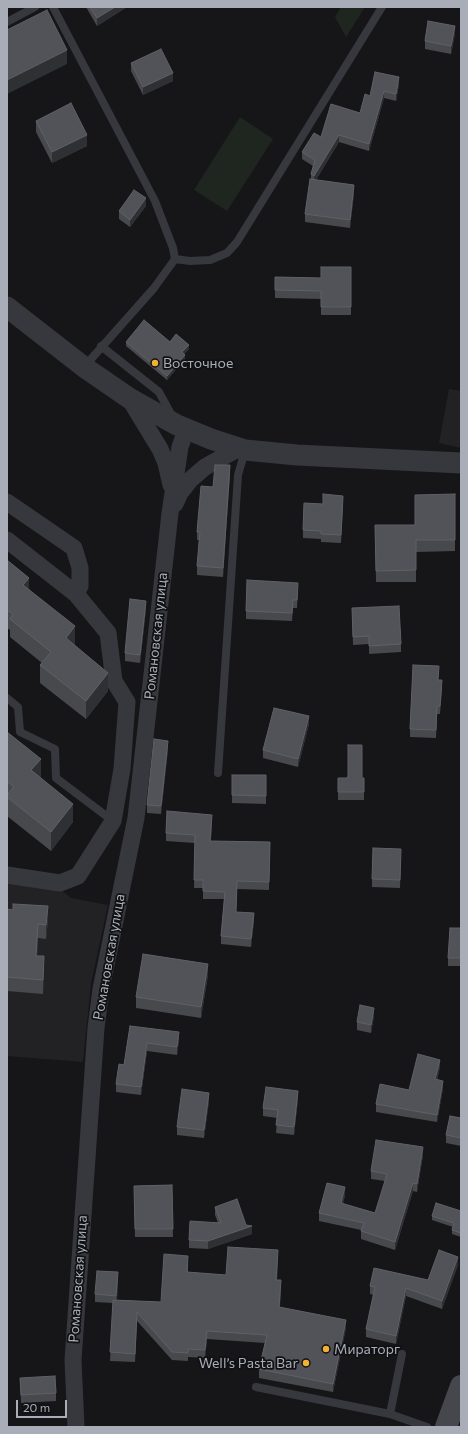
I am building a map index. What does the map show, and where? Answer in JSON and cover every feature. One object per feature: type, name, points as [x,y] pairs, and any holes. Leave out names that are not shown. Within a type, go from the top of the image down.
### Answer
[{"type":"main road","points":[[446,1427],[461,1386]]},
{"type":"street","points":[[7,307],[84,368],[129,398],[182,427],[242,449],[297,455],[461,463]]},
{"type":"street","name":"Романовская улица","points":[[129,398],[166,463],[171,487],[170,513]]},
{"type":"street","name":"Романовская улица","points":[[76,1427],[73,1360],[96,1028],[101,989],[136,818],[170,513],[182,427]]},
{"type":"street","name":"Романовская улица","points":[[170,513],[180,493],[190,480],[205,467],[242,449]]},
{"type":"street","points":[[7,502],[74,548],[80,568],[80,586],[76,594]]},
{"type":"street","points":[[7,540],[76,594],[108,633],[114,681],[127,702],[122,769],[112,821],[78,876],[60,883],[7,875]]},
{"type":"lane","points":[[7,22],[35,7]]},
{"type":"lane","points":[[54,7],[154,201],[173,248],[175,259],[154,288],[101,346],[84,368]]},
{"type":"lane","points":[[175,259],[190,261],[210,260],[227,253],[237,242],[382,7]]},
{"type":"lane","points":[[101,346],[159,392],[182,427]]},
{"type":"lane","points":[[218,773],[238,475],[242,449]]},
{"type":"lane","points":[[7,698],[18,707],[20,732],[55,749],[56,778],[112,821]]},
{"type":"lane","points":[[390,1414],[402,1354]]},
{"type":"lane","points":[[256,1387],[390,1414],[428,1427]]},
{"type":"shaded area","points":[[341,7],[365,7],[346,37],[335,17]]},
{"type":"shaded area","points":[[240,117],[273,139],[227,211],[194,190]]},
{"type":"shaded area","points":[[449,389],[461,391],[461,448],[439,443]]},
{"type":"shaded area","points":[[7,883],[60,889],[71,898],[108,905],[91,984],[83,1062],[7,1056]]},
{"type":"building","points":[[90,7],[115,7],[97,18]]},
{"type":"building","points":[[47,10],[67,50],[7,80],[7,30]]},
{"type":"building","points":[[428,21],[455,26],[451,46],[425,41]]},
{"type":"building","points":[[161,49],[173,73],[143,87],[131,63]]},
{"type":"building","points":[[375,72],[399,77],[396,94],[384,91],[369,144],[339,135],[314,176],[311,174],[315,160],[302,152],[314,133],[321,137],[331,104],[360,113],[365,94],[370,96]]},
{"type":"building","points":[[71,103],[87,135],[52,152],[36,121]]},
{"type":"building","points":[[310,179],[354,185],[350,220],[305,214]]},
{"type":"building","points":[[134,190],[146,198],[130,220],[119,211]]},
{"type":"building","points":[[321,267],[351,267],[351,307],[321,307],[321,291],[275,290],[275,277],[321,278]]},
{"type":"building","points":[[144,320],[170,342],[176,334],[189,345],[182,352],[185,355],[167,376],[126,342]]},
{"type":"building","points":[[215,465],[230,465],[223,568],[197,566],[200,532],[197,532],[201,486],[213,487]]},
{"type":"building","points":[[323,494],[343,496],[341,535],[321,534],[321,531],[303,530],[304,503],[323,504]]},
{"type":"building","points":[[455,494],[455,540],[416,540],[416,570],[376,571],[375,525],[415,525],[415,495]]},
{"type":"building","points":[[7,560],[29,578],[23,585],[75,626],[66,638],[108,673],[86,701],[40,665],[51,652],[10,619],[13,614],[7,610]]},
{"type":"building","points":[[247,580],[298,583],[297,600],[293,600],[292,613],[246,611]]},
{"type":"building","points":[[130,599],[146,601],[140,655],[125,653]]},
{"type":"building","points":[[399,606],[401,644],[369,646],[369,636],[353,637],[352,608]]},
{"type":"building","points":[[413,665],[439,666],[438,680],[442,680],[440,706],[437,706],[436,730],[410,729]]},
{"type":"building","points":[[274,708],[309,716],[298,759],[263,750]]},
{"type":"building","points":[[7,732],[41,759],[31,770],[73,804],[51,832],[7,797],[14,787],[7,781]]},
{"type":"building","points":[[154,739],[168,741],[161,806],[147,805]]},
{"type":"building","points":[[348,745],[362,745],[362,778],[364,778],[364,792],[338,792],[338,778],[347,778],[348,776]]},
{"type":"building","points":[[232,775],[266,775],[266,796],[232,795]]},
{"type":"building","points":[[167,811],[212,815],[210,841],[270,842],[269,882],[237,881],[236,912],[254,913],[251,939],[221,936],[225,892],[203,891],[203,880],[194,880],[195,835],[166,833]]},
{"type":"building","points":[[373,848],[401,849],[400,880],[372,879]]},
{"type":"building","points":[[13,904],[48,906],[46,925],[38,924],[36,956],[44,956],[43,980],[7,977],[7,909],[13,910]]},
{"type":"building","points":[[450,928],[461,928],[461,958],[448,958]]},
{"type":"building","points":[[143,954],[208,964],[201,1007],[136,997]]},
{"type":"building","points":[[360,1005],[374,1008],[371,1025],[357,1022]]},
{"type":"building","points":[[130,1026],[179,1032],[177,1047],[147,1043],[141,1087],[116,1084],[119,1064],[124,1065]]},
{"type":"building","points":[[418,1054],[440,1060],[435,1079],[443,1081],[437,1115],[376,1104],[380,1084],[409,1090]]},
{"type":"building","points":[[266,1087],[298,1091],[294,1127],[276,1125],[278,1110],[263,1108]]},
{"type":"building","points":[[182,1089],[209,1093],[204,1130],[177,1127]]},
{"type":"building","points":[[450,1116],[461,1118],[461,1138],[446,1135]]},
{"type":"building","points":[[376,1140],[423,1147],[417,1184],[413,1183],[395,1242],[361,1231],[364,1223],[319,1213],[327,1183],[345,1187],[341,1203],[375,1213],[387,1174],[371,1171]]},
{"type":"building","points":[[172,1185],[173,1229],[135,1229],[134,1186]]},
{"type":"building","points":[[237,1199],[246,1225],[252,1226],[208,1241],[189,1240],[190,1221],[221,1223],[215,1207]]},
{"type":"building","points":[[436,1203],[461,1211],[461,1233],[452,1230],[454,1223],[432,1216]]},
{"type":"building","points":[[228,1247],[278,1250],[276,1280],[281,1280],[279,1307],[346,1320],[333,1384],[259,1369],[267,1335],[207,1331],[205,1350],[188,1349],[188,1353],[172,1352],[137,1312],[135,1354],[110,1352],[113,1300],[161,1302],[164,1254],[188,1256],[187,1272],[226,1275]]},
{"type":"building","points":[[439,1250],[458,1257],[442,1301],[406,1288],[396,1336],[366,1329],[375,1287],[370,1286],[374,1268],[428,1280]]},
{"type":"building","points":[[97,1271],[118,1272],[116,1296],[95,1294]]},
{"type":"building","points":[[55,1376],[56,1393],[21,1395],[20,1378]]},
{"type":"place","name":"Восточное","points":[[155,363]]},
{"type":"place","name":"Мираторг","points":[[326,1349]]},
{"type":"place","name":"Well’s Pasta Bar","points":[[306,1363]]}]
